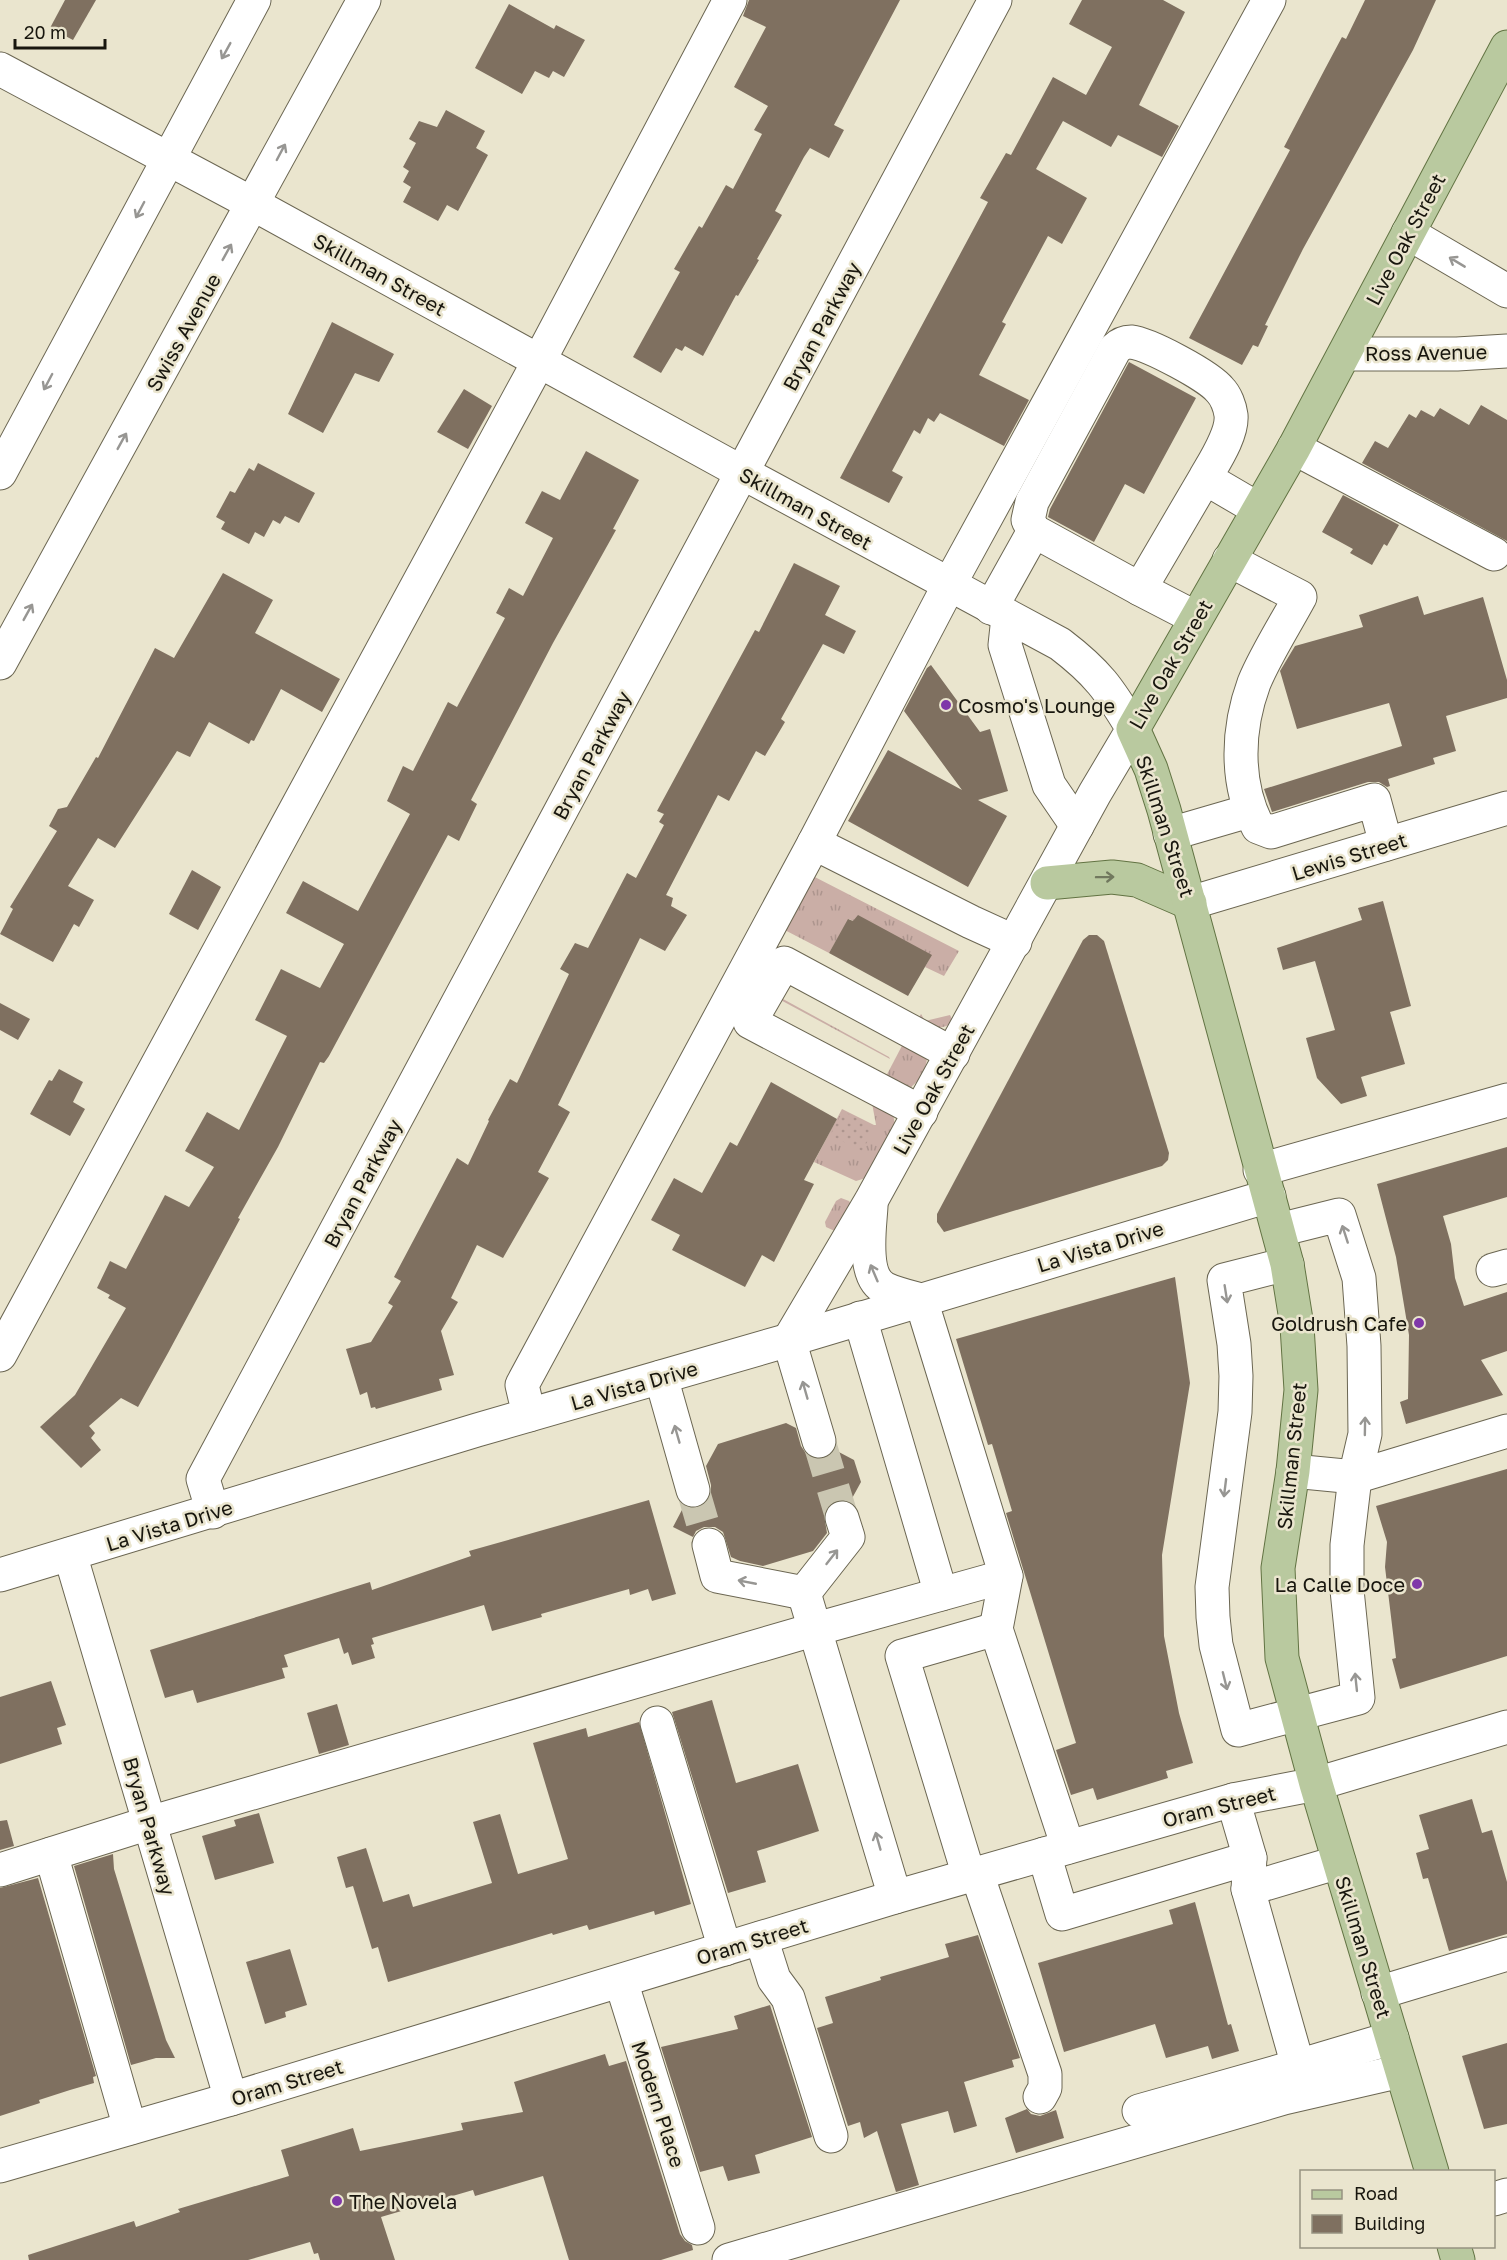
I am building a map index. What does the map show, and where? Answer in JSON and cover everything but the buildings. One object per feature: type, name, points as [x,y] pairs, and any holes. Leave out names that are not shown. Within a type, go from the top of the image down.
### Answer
[{"type":"main road","name":"Live Oak Street","points":[[1133,729],[1294,448],[1507,47]]},
{"type":"main road","name":"Skillman Street","points":[[1133,729],[1151,769],[1190,903],[1287,1263],[1298,1326],[1301,1390],[1293,1472],[1278,1568],[1282,1658],[1296,1716],[1431,2170]]},
{"type":"main road","points":[[1047,883],[1112,877],[1137,880],[1190,903]]},
{"type":"street","points":[[0,473],[254,0]]},
{"type":"street","name":"Swiss Avenue","points":[[0,663],[364,0]]},
{"type":"street","points":[[0,1355],[539,361],[730,0]]},
{"type":"street","name":"Bryan Parkway","points":[[213,1512],[202,1479],[995,0]]},
{"type":"street","points":[[529,1415],[522,1385],[814,843],[949,585],[1269,0]]},
{"type":"street","name":"Skillman Street","points":[[0,69],[253,204],[742,473],[1060,644],[1083,661],[1109,690],[1133,729]]},
{"type":"street","points":[[1408,233],[1507,291]]},
{"type":"street","points":[[1140,589],[1226,439],[1232,417],[1221,390],[1207,378],[1149,347],[1131,342],[1122,343],[1115,349],[1032,501],[1028,520],[1034,531],[1140,589],[1196,618]]},
{"type":"street","name":"Ross Avenue","points":[[1345,354],[1457,354],[1507,351]]},
{"type":"street","points":[[1294,448],[1494,554]]},
{"type":"street","points":[[1205,478],[1258,509]]},
{"type":"street","points":[[1034,531],[1000,613],[1005,645],[1049,785],[1077,826]]},
{"type":"street","points":[[1229,560],[1300,597],[1254,683],[1242,732],[1240,771],[1284,875]]},
{"type":"street","name":"Live Oak Street","points":[[789,1340],[871,1201],[1077,826],[1133,729]]},
{"type":"street","points":[[1170,834],[1260,821],[1374,800],[1386,844]]},
{"type":"street","name":"Lewis Street","points":[[1190,903],[1507,808]]},
{"type":"street","points":[[814,843],[1015,942]]},
{"type":"street","points":[[921,1112],[750,1022],[784,963],[953,1054]]},
{"type":"street","name":"La Vista Drive","points":[[0,1575],[529,1415],[921,1300],[1507,1100]]},
{"type":"street","points":[[871,1201],[868,1256],[873,1275],[883,1288],[921,1300],[1006,1576],[996,1629],[1056,1851],[1062,1914],[1249,1874],[1339,1862]]},
{"type":"street","points":[[1279,1230],[1338,1215],[1359,1278],[1364,1346],[1365,1434],[1355,1477],[1347,1545],[1347,1590],[1358,1698],[1238,1730],[1216,1645],[1212,1587],[1235,1412],[1234,1344],[1224,1280],[1287,1263]]},
{"type":"street","points":[[860,1318],[941,1594]]},
{"type":"street","points":[[789,1340],[819,1441]]},
{"type":"street","points":[[661,1377],[693,1490]]},
{"type":"street","points":[[1293,1472],[1355,1477],[1507,1431]]},
{"type":"street","points":[[804,1593],[848,1537],[842,1518]]},
{"type":"street","points":[[709,1545],[717,1576],[804,1593]]},
{"type":"street","name":"Bryan Parkway","points":[[70,1554],[231,2099]]},
{"type":"street","points":[[0,1870],[150,1823],[1006,1576]]},
{"type":"street","points":[[804,1593],[895,1897]]},
{"type":"street","points":[[996,1629],[902,1656],[973,1875],[1045,2074],[1045,2088],[1040,2097]]},
{"type":"street","points":[[657,1723],[725,1949]]},
{"type":"street","name":"Oram Street","points":[[0,2166],[231,2099],[895,1897],[1233,1800],[1316,1784],[1507,1727]]},
{"type":"street","points":[[1233,1800],[1249,1874],[1298,2066]]},
{"type":"street","points":[[51,1854],[130,2128]]},
{"type":"street","points":[[761,1938],[774,1979],[788,1998],[831,2136]]},
{"type":"street","points":[[1378,1993],[1507,1954]]},
{"type":"street","name":"Modern Place","points":[[621,1981],[698,2228]]},
{"type":"street","points":[[1139,2110],[1392,2038]]},
{"type":"street","points":[[729,2260],[1284,2098],[1401,2071]]},
{"type":"green space","points":[[807,873],[959,951],[944,976],[925,967],[930,958],[849,919],[829,953],[777,926]]},
{"type":"green space","points":[[752,982],[889,1057],[890,1059],[751,984]]},
{"type":"green space","points":[[921,1014],[925,1021],[950,1015],[953,1021],[945,1027],[936,1027],[917,1021]]},
{"type":"green space","points":[[905,1040],[927,1058],[921,1076],[908,1089],[883,1082]]},
{"type":"green space","points":[[872,1103],[893,1114],[895,1125],[866,1178],[856,1181],[814,1162],[842,1109],[876,1125]]},
{"type":"green space","points":[[843,1111],[875,1128],[862,1151],[830,1135]]},
{"type":"green space","points":[[841,1198],[851,1204],[837,1232],[826,1227],[825,1222],[836,1201]]},
{"type":"tunnel","points":[[819,1441],[842,1518]]},
{"type":"tunnel","points":[[693,1490],[709,1545]]},
{"type":"place","name":"Cosmo's Lounge","points":[[946,705]]},
{"type":"place","name":"Goldrush Cafe","points":[[1419,1323]]},
{"type":"place","name":"La Calle Doce","points":[[1417,1584]]},
{"type":"place","name":"The Novela","points":[[337,2201]]}]
